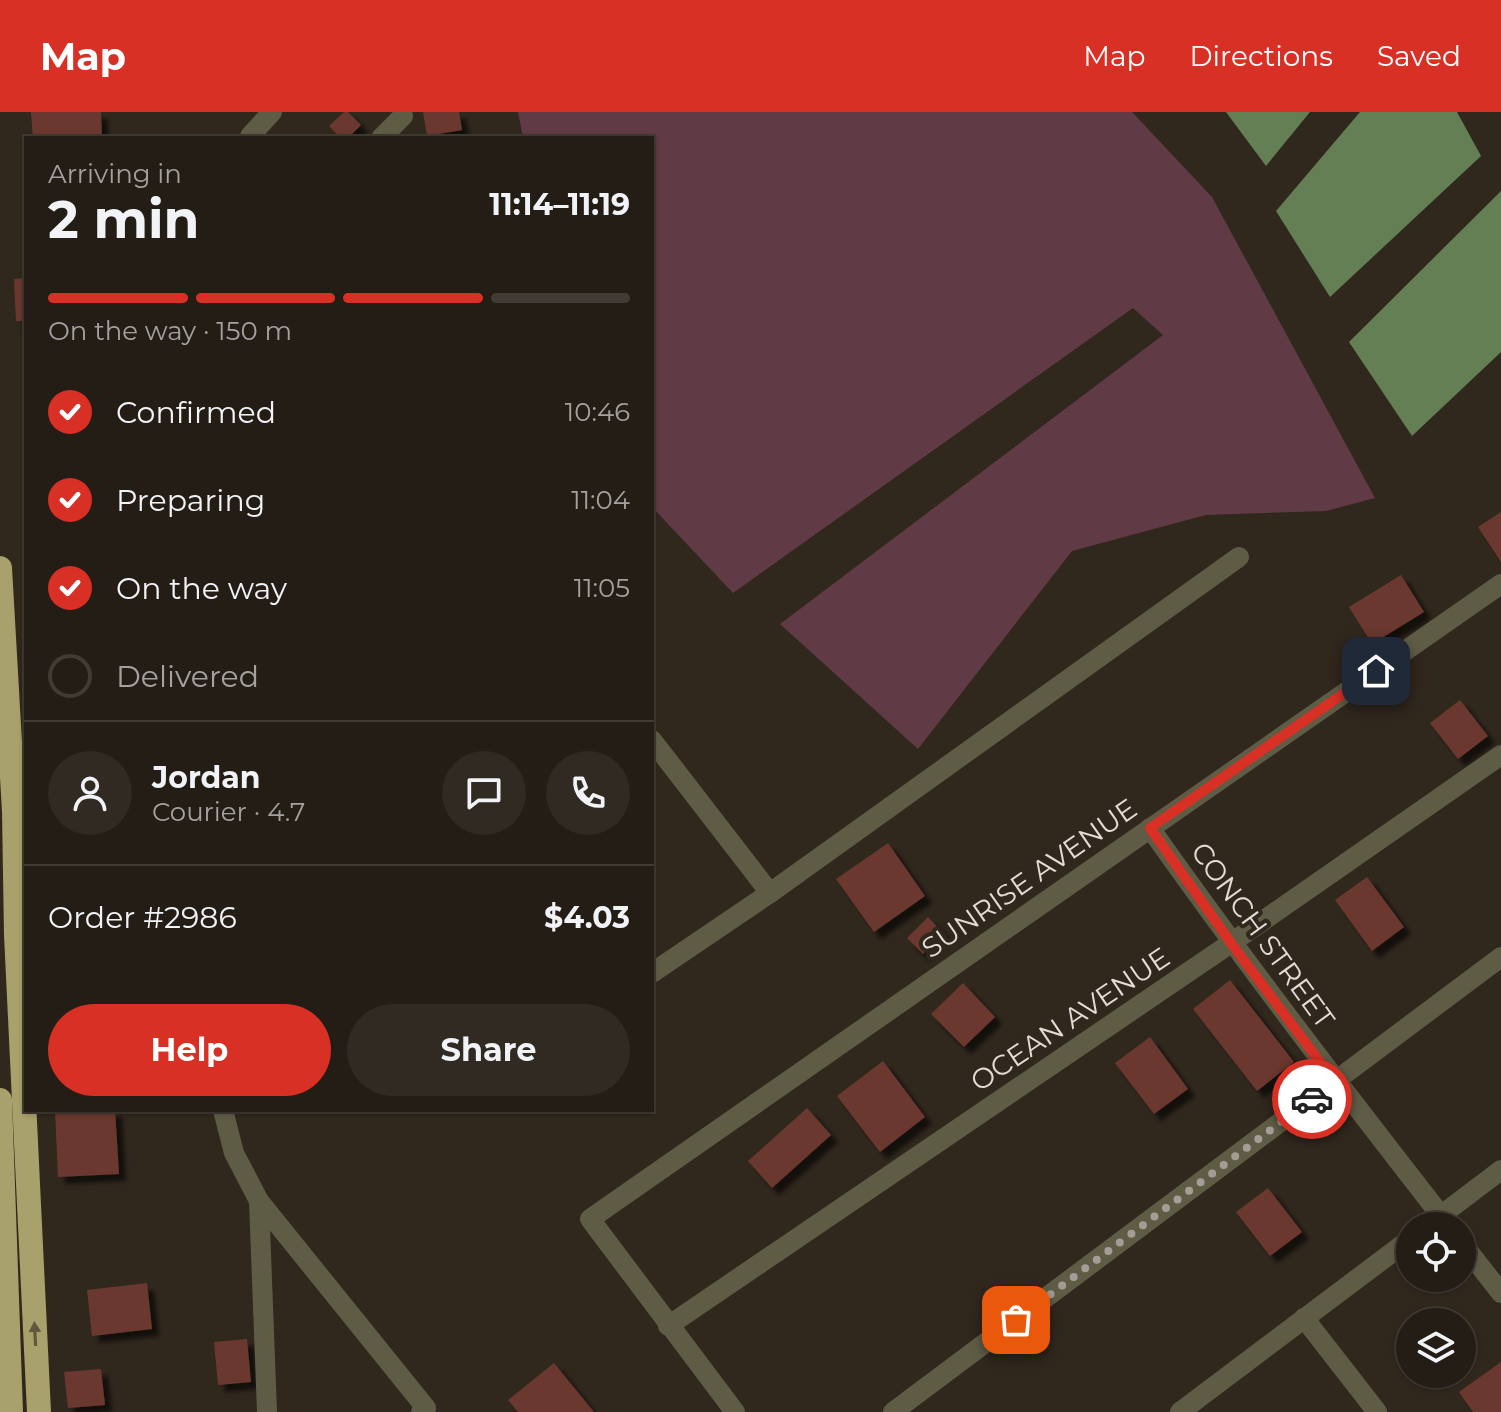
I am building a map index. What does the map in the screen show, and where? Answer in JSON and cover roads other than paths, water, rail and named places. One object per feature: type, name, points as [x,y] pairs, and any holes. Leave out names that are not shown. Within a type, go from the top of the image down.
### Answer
[{"type":"highway","points":[[0,568],[7,813],[24,1088]]},
{"type":"highway","points":[[11,1412],[0,1101],[24,1103]]},
{"type":"highway","points":[[25,1112],[39,1412]]},
{"type":"highway","points":[[10,1377],[37,1377]]},
{"type":"street","points":[[250,136],[272,112]]},
{"type":"street","points":[[383,136],[403,114]]},
{"type":"street","points":[[403,114],[408,136]]},
{"type":"street","points":[[654,972],[770,893],[1239,557]]},
{"type":"street","name":"SUNRISE AVENUE","points":[[668,1326],[590,1219],[1501,584]]},
{"type":"street","points":[[654,743],[770,893]]},
{"type":"street","name":"OCEAN AVENUE","points":[[668,1326],[1231,943],[1501,755]]},
{"type":"street","name":"CONCH STREET","points":[[1150,828],[1231,943],[1431,1212]]},
{"type":"street","points":[[893,1412],[1501,957]]},
{"type":"street","points":[[224,1112],[234,1153],[259,1201],[426,1408],[421,1412]]},
{"type":"street","points":[[1452,1212],[1501,1170]]},
{"type":"street","points":[[259,1201],[267,1412]]},
{"type":"street","points":[[1180,1412],[1396,1249]]},
{"type":"street","points":[[1476,1261],[1501,1293]]},
{"type":"street","points":[[1304,1318],[1377,1412]]},
{"type":"street","points":[[668,1326],[735,1412]]}]
